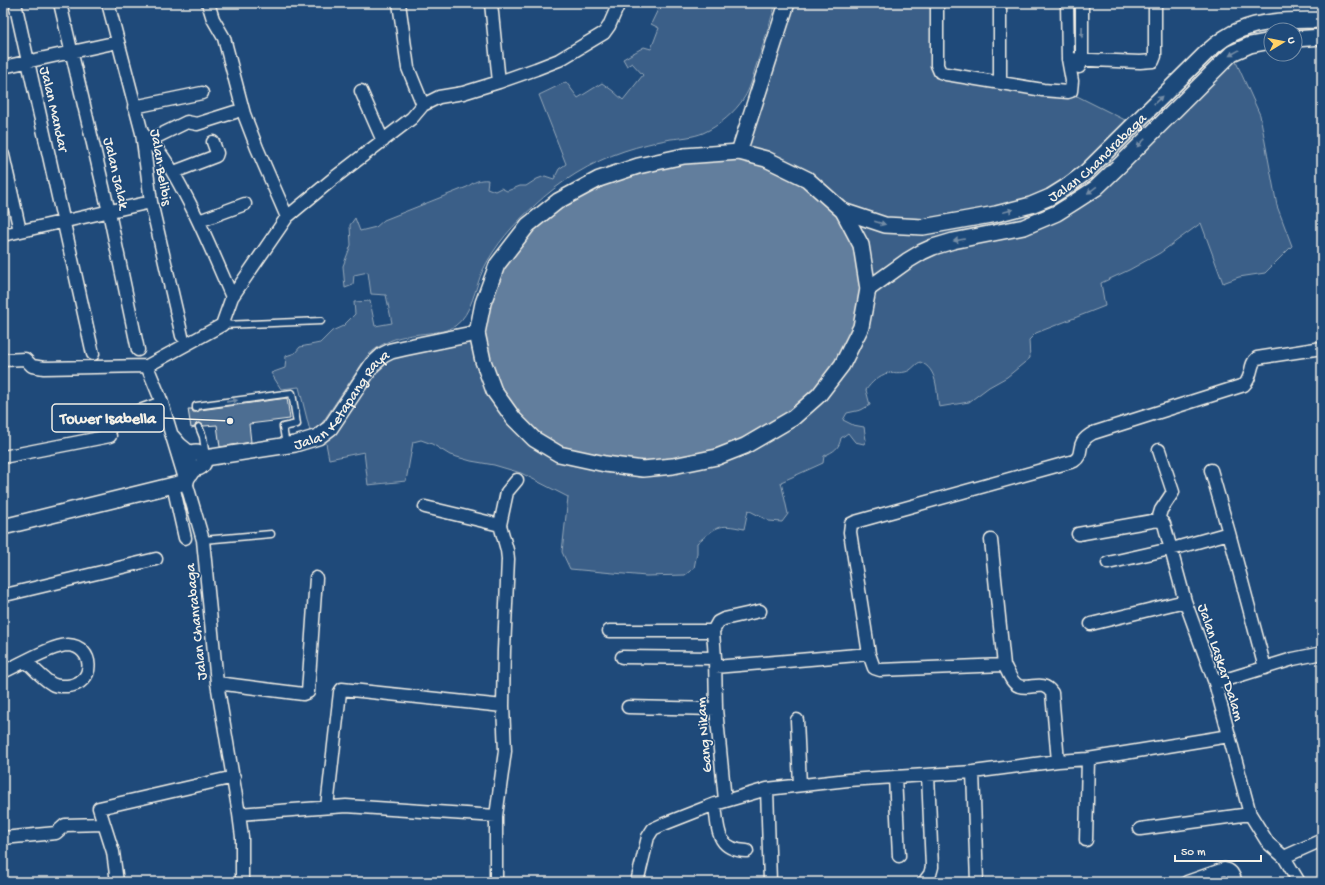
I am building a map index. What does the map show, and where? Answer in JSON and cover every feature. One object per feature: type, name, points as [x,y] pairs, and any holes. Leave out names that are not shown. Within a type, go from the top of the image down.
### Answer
[{"type":"street","name":"Jalan Mandar","points":[[15,3],[92,354]]},
{"type":"street","name":"Jalan Jalak","points":[[60,3],[110,212],[138,350]]},
{"type":"street","name":"Jalan Belibis","points":[[108,3],[134,107],[146,137],[151,202],[182,336]]},
{"type":"street","points":[[208,3],[213,19],[224,38],[244,114],[287,217]]},
{"type":"street","points":[[399,3],[408,68],[423,105]]},
{"type":"street","points":[[491,3],[499,82]]},
{"type":"street","points":[[3,360],[25,359],[32,366],[44,368],[147,366],[222,325],[232,298],[287,217],[334,178],[412,118],[423,105],[439,98],[499,82],[559,60],[599,37],[609,26],[620,3]]},
{"type":"street","points":[[739,152],[787,3]]},
{"type":"street","points":[[937,3],[937,65],[940,72],[1043,90],[1069,92],[1072,88],[1072,81],[1068,59],[1067,3]]},
{"type":"street","points":[[1000,3],[1000,83]]},
{"type":"street","points":[[1072,81],[1082,61],[1082,3]]},
{"type":"street","points":[[1068,59],[1082,61],[1148,62],[1153,60],[1155,56],[1155,3]]},
{"type":"street","name":"Jalan Chandrabaga","points":[[843,211],[885,225],[923,227],[996,214],[1031,205],[1066,188],[1086,172],[1112,148],[1150,107],[1207,52],[1224,38],[1240,29],[1266,23],[1322,20]]},
{"type":"street","points":[[1303,38],[1322,37]]},
{"type":"street","points":[[3,67],[118,42]]},
{"type":"street","name":"Jalan Chandrabaga","points":[[868,289],[922,252],[933,247],[953,241],[1024,227],[1057,213],[1096,188],[1232,53],[1250,45],[1263,43]]},
{"type":"street","points":[[361,91],[384,141]]},
{"type":"street","points":[[134,107],[202,93]]},
{"type":"street","points":[[232,298],[199,221],[174,172],[146,137],[189,121],[197,124],[235,112]]},
{"type":"street","points":[[174,172],[216,156],[217,153],[213,142]]},
{"type":"street","points":[[739,152],[766,159],[807,180],[843,211],[861,245],[868,289],[861,327],[842,365],[819,395],[792,418],[745,446],[717,457],[673,466],[642,469],[605,464],[559,454],[534,439],[514,419],[494,391],[483,361],[477,334],[483,303],[497,265],[528,225],[558,201],[599,179],[638,166],[684,156],[739,152]]},
{"type":"street","points":[[3,155],[20,231]]},
{"type":"street","points":[[3,235],[151,202]]},
{"type":"street","points":[[199,221],[245,204]]},
{"type":"street","name":"Jalan Ketapang Raya","points":[[199,459],[286,445],[318,437],[330,428],[372,365],[383,355],[391,351],[404,348],[477,334]]},
{"type":"street","points":[[1004,664],[880,670],[872,666],[850,526],[852,524],[1074,462],[1078,458],[1081,442],[1093,433],[1244,385],[1249,380],[1253,361],[1257,358],[1322,348]]},
{"type":"street","name":"Jalan Chanrabaga","points":[[147,366],[161,400],[171,433],[180,483],[203,540],[217,683],[234,777],[242,837],[242,882]]},
{"type":"street","points":[[3,527],[180,483],[199,459],[180,444],[171,433]]},
{"type":"street","points":[[3,457],[110,436]]},
{"type":"street","points":[[1078,534],[1158,520],[1161,510],[1173,492],[1159,450]]},
{"type":"street","points":[[1211,470],[1265,668]]},
{"type":"street","points":[[496,882],[496,816],[505,751],[503,706],[508,555],[500,525],[507,492],[517,480]]},
{"type":"street","points":[[180,483],[185,538]]},
{"type":"street","points":[[425,507],[500,525]]},
{"type":"street","name":"Jalan Laskar Dalam","points":[[1158,520],[1164,524],[1185,601],[1214,684],[1250,814],[1268,843],[1284,857],[1299,882]]},
{"type":"street","points":[[1108,563],[1229,533]]},
{"type":"street","points":[[991,540],[1004,664],[1013,681],[1019,686],[1045,686],[1049,688],[1052,693],[1058,761]]},
{"type":"street","points":[[4,595],[156,559]]},
{"type":"street","points":[[217,683],[303,694],[308,692],[316,578]]},
{"type":"street","points":[[1091,624],[1185,601]]},
{"type":"street","points":[[609,630],[713,631],[718,622],[760,611]]},
{"type":"street","name":"Gang Nikam","points":[[713,631],[721,839],[732,849],[737,851],[748,851]]},
{"type":"street","points":[[3,672],[54,648],[68,645],[83,652],[89,662],[89,670],[86,677],[77,684],[57,686],[52,685],[47,681],[27,662]]},
{"type":"street","points":[[1214,684],[1293,659],[1322,653]]},
{"type":"street","points":[[622,656],[715,663],[869,654]]},
{"type":"street","points":[[327,807],[340,692],[342,689],[503,706]]},
{"type":"street","points":[[628,707],[716,709]]},
{"type":"street","points":[[797,720],[800,784]]},
{"type":"street","points":[[637,882],[648,837],[653,829],[720,802],[767,789],[800,784],[848,780],[972,772],[1058,761],[1088,759],[1229,736]]},
{"type":"street","points":[[1086,840],[1088,759]]},
{"type":"street","points":[[972,772],[977,882]]},
{"type":"street","points":[[924,882],[930,874],[932,866],[928,775]]},
{"type":"street","points":[[117,882],[113,852],[99,808],[234,777]]},
{"type":"street","points":[[895,777],[899,856]]},
{"type":"street","points":[[767,789],[770,882]]},
{"type":"street","points":[[239,814],[346,806],[496,816]]},
{"type":"street","points":[[1140,829],[1250,814]]},
{"type":"street","points":[[3,838],[56,833],[65,824],[104,824]]},
{"type":"street","points":[[1284,857],[1322,840]]},
{"type":"street","points":[[1187,882],[1228,870],[1232,872],[1236,882]]},
{"type":"lane","points":[[222,325],[321,320]]},
{"type":"lane","points":[[196,408],[196,406],[292,393],[297,424],[283,427],[286,445]]},
{"type":"lane","points":[[131,411],[161,400]]},
{"type":"lane","points":[[199,427],[204,437],[199,459]]},
{"type":"lane","points":[[203,540],[271,534]]},
{"type":"shaded area","points":[[661,3],[776,3],[751,84],[740,103],[721,123],[703,133],[647,144],[630,149],[588,167],[554,189],[519,220],[493,252],[483,270],[469,307],[461,321],[452,328],[446,330],[397,338],[376,349],[368,355],[322,423],[317,428],[310,431],[299,387],[281,389],[271,373],[285,368],[286,356],[295,353],[300,347],[320,343],[332,331],[343,326],[355,314],[354,302],[370,301],[375,326],[392,323],[386,295],[371,294],[368,272],[354,275],[353,285],[345,288],[343,266],[351,245],[350,225],[355,218],[360,231],[376,227],[384,220],[467,187],[479,180],[488,180],[487,188],[495,191],[501,188],[507,191],[520,186],[526,186],[545,176],[554,179],[559,169],[566,164],[539,95],[566,82],[578,98],[602,83],[623,100],[643,75],[632,63],[627,66],[623,59],[644,47],[651,49],[659,28],[651,24]]},
{"type":"shaded area","points":[[787,3],[937,3],[940,72],[1069,92],[1133,124],[1224,38],[1263,31],[1263,43],[1232,53],[1260,115],[1277,206],[1292,246],[1265,273],[1239,277],[1223,283],[1201,223],[1160,253],[1101,283],[1105,306],[1036,333],[1029,340],[1030,358],[1007,377],[989,387],[969,402],[939,407],[933,375],[926,365],[920,362],[908,371],[888,373],[878,377],[866,390],[870,405],[861,410],[847,413],[843,420],[853,425],[864,427],[866,440],[864,444],[855,442],[848,433],[841,438],[836,449],[824,456],[823,463],[781,482],[788,514],[782,522],[769,521],[748,510],[744,529],[728,526],[718,528],[709,533],[697,543],[694,568],[685,575],[646,576],[570,569],[562,552],[568,497],[521,473],[450,455],[432,444],[421,440],[413,442],[406,481],[368,485],[364,452],[329,459],[324,433],[383,355],[477,333],[739,152]]},
{"type":"shaded area","points":[[1322,20],[1322,37],[1303,38],[1303,23]]},
{"type":"shaded area","points":[[684,156],[766,159],[843,211],[861,245],[861,327],[819,395],[717,457],[605,464],[534,439],[484,363],[483,303],[497,265],[558,201]]},
{"type":"building","points":[[287,398],[290,419],[249,424],[251,442],[220,447],[217,425],[204,426],[199,423],[196,424],[195,427],[191,428],[188,409],[192,409],[193,412],[196,412],[200,410]]},
{"type":"place","name":"Tower Isabella","points":[[230,421]]}]
